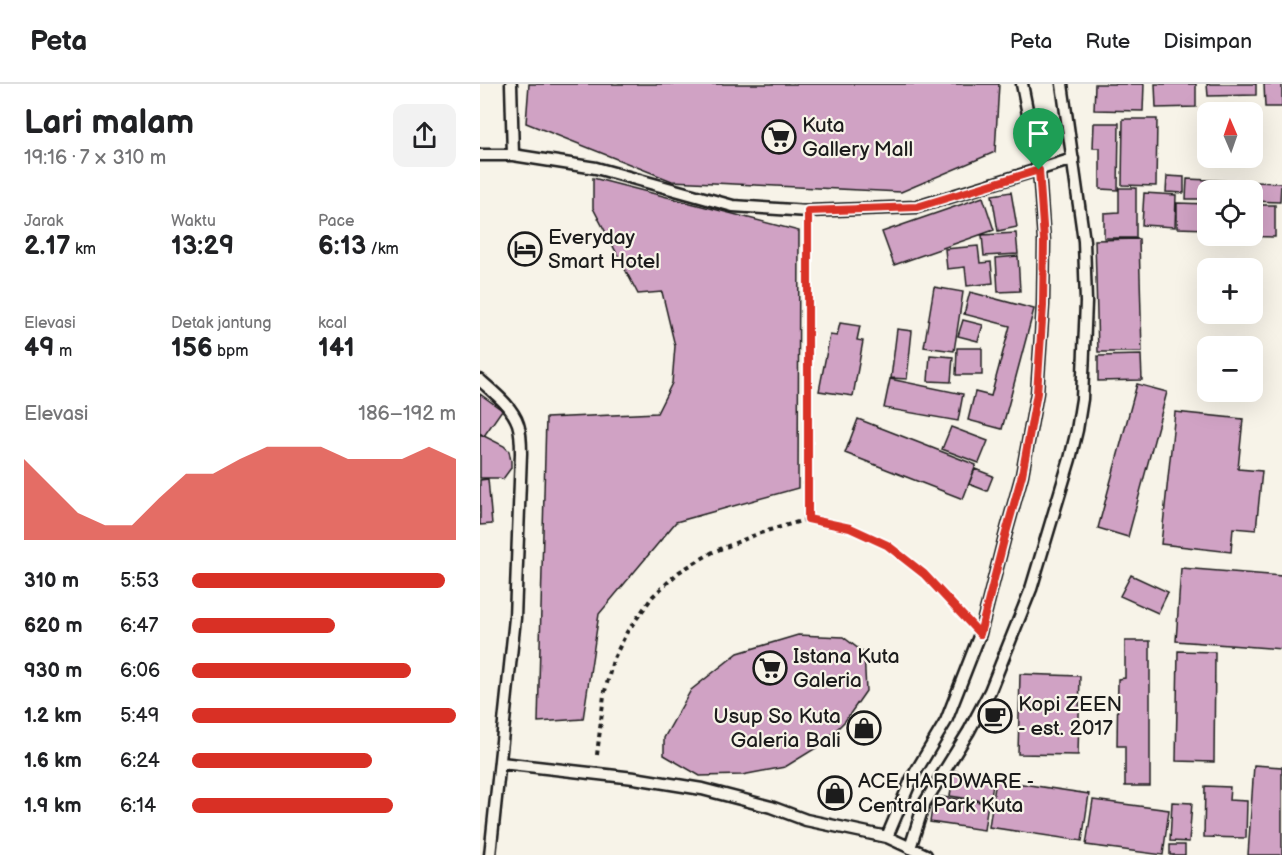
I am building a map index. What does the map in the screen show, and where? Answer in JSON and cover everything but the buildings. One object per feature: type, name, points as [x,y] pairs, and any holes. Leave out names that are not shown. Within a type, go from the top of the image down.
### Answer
[{"type":"lane","points":[[511,84],[513,154]]},
{"type":"lane","points":[[887,837],[912,778],[946,721],[980,634],[1022,475],[1037,393],[1043,306],[1044,240],[1039,170],[1022,84]]},
{"type":"lane","points":[[910,848],[924,804],[969,731],[990,691],[1031,589],[1072,449],[1083,399],[1086,302],[1084,241],[1062,84]]},
{"type":"lane","points":[[480,155],[513,154],[596,168],[733,206],[808,211],[917,207],[1073,159]]},
{"type":"lane","points":[[480,380],[513,413],[521,435],[515,618],[490,855]]},
{"type":"lane","points":[[501,763],[634,778],[702,789],[771,807],[806,820],[887,837],[926,855]]},
{"type":"path","points":[[808,211],[808,519]]},
{"type":"path","points":[[595,774],[604,695],[613,660],[627,632],[652,596],[679,572],[713,552],[760,533],[808,519],[850,528],[887,545],[924,574],[980,634]]},
{"type":"place","name":"Kuta Gallery Mall","points":[[779,137]]},
{"type":"place","name":"Everyday Smart Hotel","points":[[525,249]]},
{"type":"place","name":"Istana Kuta Galeria","points":[[770,668]]},
{"type":"place","name":"Kopi ZEEN - est. 2017","points":[[995,716]]},
{"type":"place","name":"Usup So Kuta Galeria Bali","points":[[864,728]]},
{"type":"place","name":"ACE HARDWARE - Central Park Kuta","points":[[835,793]]},
{"type":"route","points":[[1039,170],[1044,240],[1043,306],[1037,393],[1022,475],[980,634],[924,574],[887,545],[850,528],[808,519],[808,211],[917,207],[1039,170]]}]
